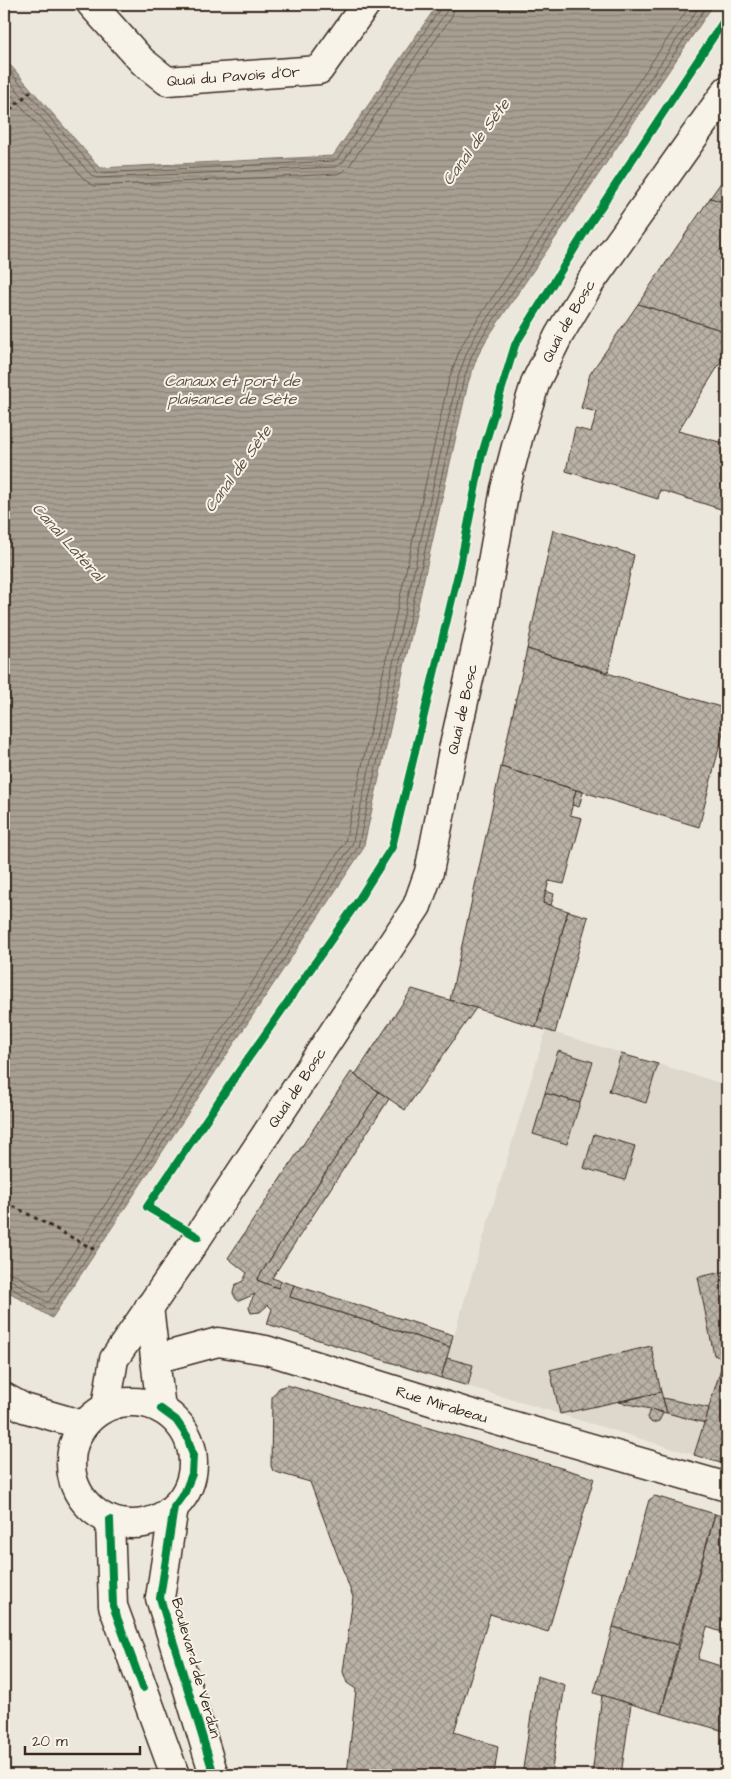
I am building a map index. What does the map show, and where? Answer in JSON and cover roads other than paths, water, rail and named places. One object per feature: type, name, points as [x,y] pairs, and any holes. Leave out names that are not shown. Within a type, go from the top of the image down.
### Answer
[{"type":"street","name":"Quai du Pavois d'Or","points":[[91,4],[142,61],[167,81],[319,70],[366,4]]},
{"type":"street","name":"Quai de Bosc","points":[[106,1407],[114,1359],[198,1237],[416,906],[429,872],[453,750],[480,630],[505,489],[536,381],[559,336],[590,283],[727,90]]},
{"type":"street","points":[[149,1307],[161,1409]]},
{"type":"street","name":"Rue Mirabeau","points":[[155,1359],[218,1342],[266,1350],[466,1412],[727,1487]]},
{"type":"street","points":[[14,1402],[83,1425]]},
{"type":"street","points":[[14,1402],[71,1454]]},
{"type":"street","points":[[124,1402],[133,1402],[161,1409],[176,1420],[187,1436],[193,1455],[192,1474],[186,1492],[174,1507],[160,1517],[144,1523],[126,1524],[110,1520],[99,1514],[82,1498],[76,1486],[71,1470],[71,1454],[76,1439],[83,1425],[93,1415],[106,1407],[124,1402]]},
{"type":"street","name":"Boulevard de Verdun","points":[[174,1507],[160,1598],[214,1775]]},
{"type":"street","points":[[110,1520],[113,1606],[175,1775]]},
{"type":"water","name":"Canaux et port de plaisance de Sète","points":[[438,4],[714,4],[486,340],[477,357],[468,383],[363,849],[52,1318],[4,1289],[4,58],[100,168],[333,156]]},
{"type":"water label","name":"Canal de Sète","points":[[476,142]]},
{"type":"water label","name":"Canal de Sète","points":[[238,469]]},
{"type":"water label","name":"Canal Latéral","points":[[68,542]]}]
